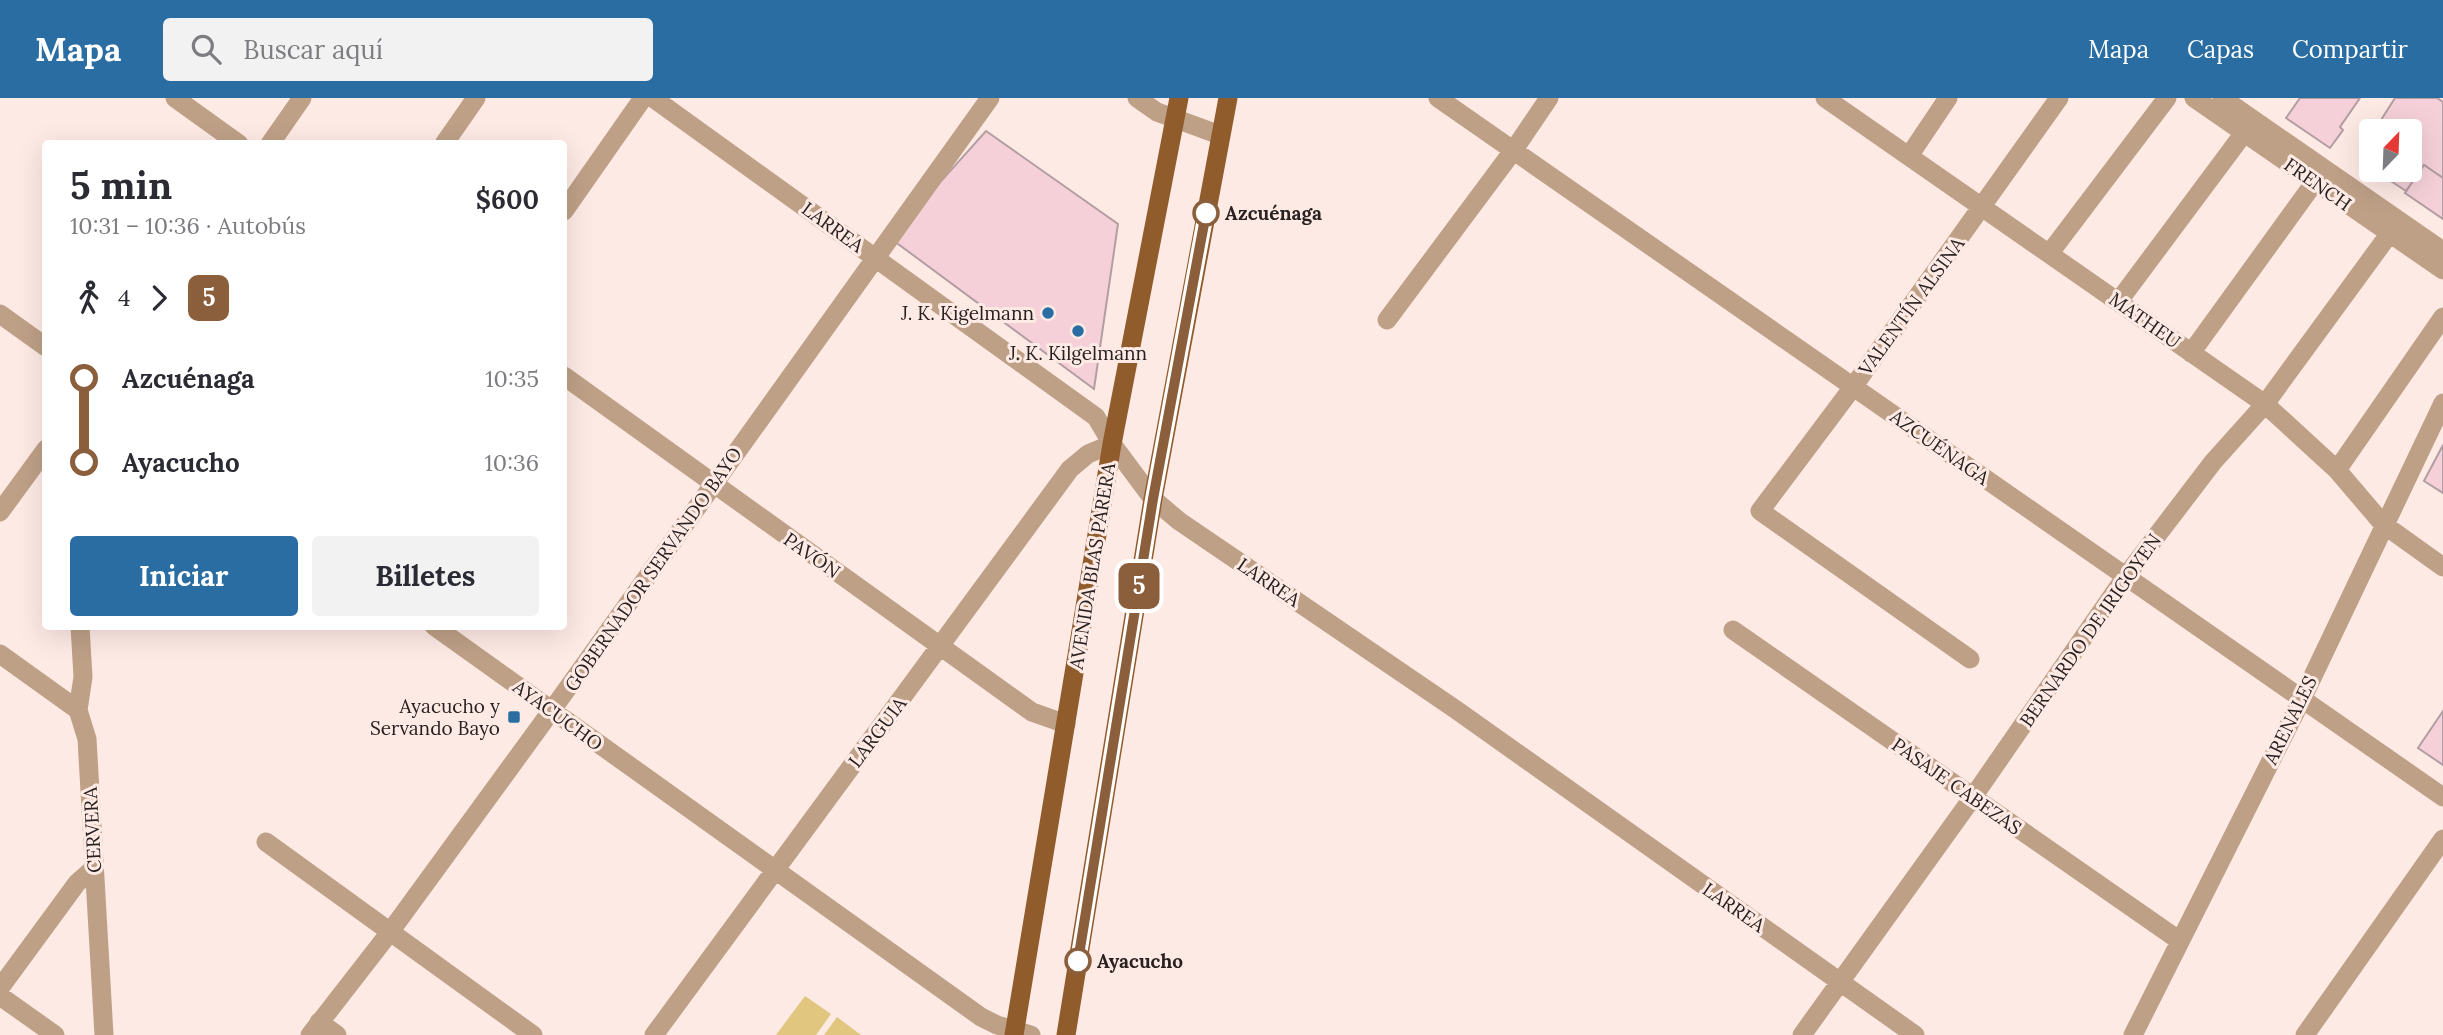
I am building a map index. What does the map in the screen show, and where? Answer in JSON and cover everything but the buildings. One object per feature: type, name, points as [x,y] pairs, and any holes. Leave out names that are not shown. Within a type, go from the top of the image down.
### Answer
[{"type":"main road","name":"AVENIDA BLAS PARERA","points":[[1020,1033],[1066,724],[1112,444],[1180,98]]},
{"type":"main road","points":[[1066,1035],[1153,499],[1228,98]]},
{"type":"street","points":[[175,98],[233,140]]},
{"type":"street","points":[[273,140],[302,98]]},
{"type":"street","points":[[447,140],[476,98]]},
{"type":"street","points":[[567,207],[643,98]]},
{"type":"street","name":"LARREA","points":[[653,98],[1096,417],[1112,444],[1153,499],[1179,521],[1455,709],[1915,1035]]},
{"type":"street","name":"GOBERNADOR SERVANDO BAYO","points":[[314,1029],[390,932],[552,710],[990,98]]},
{"type":"street","points":[[1137,98],[1157,112],[1220,135]]},
{"type":"street","name":"AZCUÉNAGA","points":[[1438,98],[2443,797]]},
{"type":"street","points":[[1387,320],[1513,151],[1549,98]]},
{"type":"street","name":"MATHEU","points":[[1825,98],[1850,105],[1909,156],[2265,404],[2337,470],[2383,524],[2443,567]]},
{"type":"street","points":[[1909,156],[1948,98]]},
{"type":"street","name":"VALENTÍN ALSINA","points":[[1969,659],[1760,511],[1853,387],[2059,98]]},
{"type":"street","points":[[2049,254],[2167,98]]},
{"type":"street","name":"FRENCH","points":[[2194,98],[2244,132],[2443,251]]},
{"type":"street","name":"FRENCH","points":[[2222,98],[2390,233],[2443,270]]},
{"type":"street","points":[[2118,302],[2244,132]]},
{"type":"street","points":[[2191,353],[2319,176]]},
{"type":"street","name":"BERNARDO DE IRIGOYEN","points":[[1802,1035],[1973,797],[2126,576],[2213,462],[2265,404],[2390,233]]},
{"type":"street","points":[[0,314],[42,344]]},
{"type":"street","points":[[2337,470],[2443,317]]},
{"type":"street","name":"PAVÓN","points":[[567,378],[712,485],[1032,712],[1066,724]]},
{"type":"street","name":"ARENALES","points":[[2133,1035],[2302,699],[2383,524],[2443,403]]},
{"type":"street","name":"LARGUIA","points":[[654,1035],[1070,468],[1088,454],[1112,444]]},
{"type":"street","points":[[0,512],[42,455]]},
{"type":"street","name":"CERVERA","points":[[80,630],[83,677],[78,710],[87,739],[104,1035]]},
{"type":"street","name":"AYACUCHO","points":[[440,630],[981,1017],[1020,1033]]},
{"type":"street","name":"PASAJE CABEZAS","points":[[1733,631],[2180,941]]},
{"type":"street","points":[[0,654],[78,710]]},
{"type":"street","points":[[2305,1035],[2443,839]]},
{"type":"street","points":[[266,842],[533,1035]]},
{"type":"street","points":[[0,988],[77,883],[94,868]]},
{"type":"street","points":[[0,996],[55,1035]]},
{"type":"street","points":[[314,1029],[337,1035]]},
{"type":"shaded area","points":[[805,996],[831,1014],[816,1035],[776,1035]]},
{"type":"shaded area","points":[[837,1017],[861,1035],[824,1035]]},
{"type":"bus line","name":"5","points":[[1078,961],[1153,499],[1206,213]]},
{"type":"place","name":"Azcuénaga","points":[[1206,213]]},
{"type":"place","name":"J. K. Kigelmann","points":[[1048,313]]},
{"type":"place","name":"J. K. Kilgelmann","points":[[1078,331]]},
{"type":"place","name":"Ayacucho y Servando Bayo","points":[[514,717]]},
{"type":"place","name":"Ayacucho","points":[[1078,961]]}]
